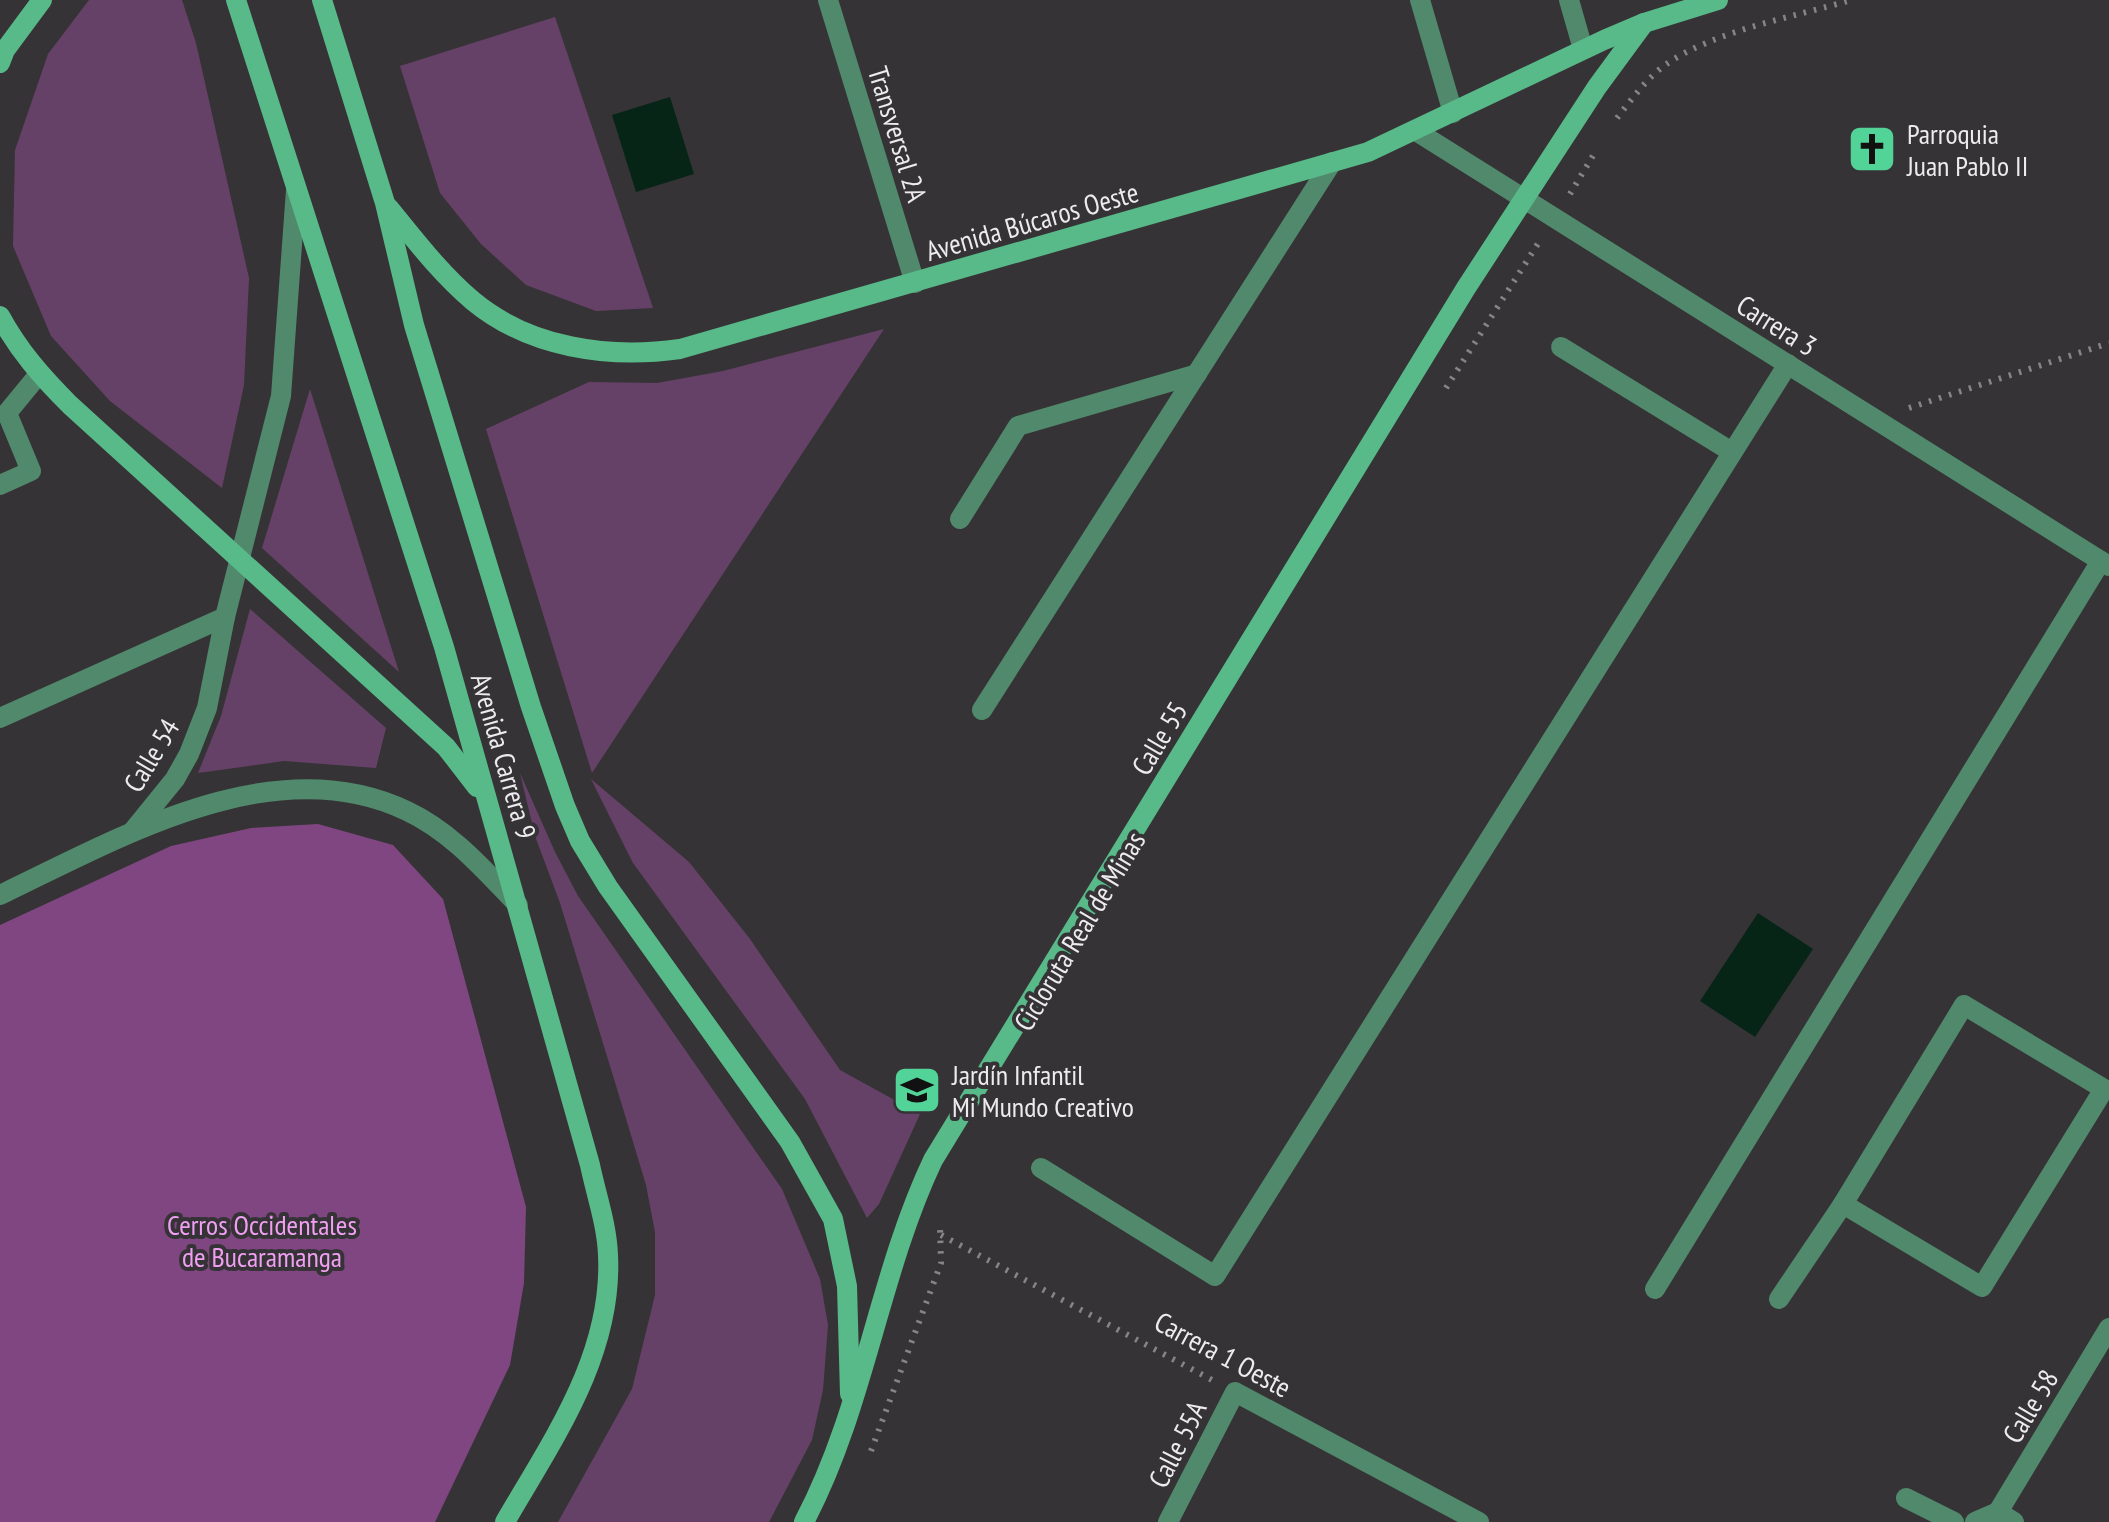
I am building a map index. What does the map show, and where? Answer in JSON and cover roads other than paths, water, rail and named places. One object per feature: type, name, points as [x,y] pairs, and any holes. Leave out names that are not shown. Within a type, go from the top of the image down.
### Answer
[{"type":"main road","points":[[0,63],[5,50],[42,0]]},
{"type":"main road","name":"Avenida Carrera 9","points":[[236,0],[444,647],[590,1164],[608,1251],[608,1295],[602,1334],[566,1414],[505,1522]]},
{"type":"main road","name":"Avenida Carrera 9","points":[[322,0],[385,203],[414,325],[531,707],[580,841],[608,887],[790,1142],[833,1218],[848,1286],[851,1416]]},
{"type":"main road","name":"Avenida Búcaros Oeste","points":[[385,203],[439,268],[474,302],[512,326],[597,352],[637,355],[680,349],[1368,152],[1644,22],[1718,0]]},
{"type":"main road","name":"Calle 55","points":[[804,1522],[824,1485],[851,1416],[906,1232],[933,1160],[1524,199],[1644,22]]},
{"type":"main road","points":[[0,316],[14,344],[39,374],[103,437],[446,747],[488,804]]},
{"type":"street","name":"Transversal 2A","points":[[828,0],[914,284]]},
{"type":"street","points":[[1420,0],[1453,114]]},
{"type":"street","points":[[1570,0],[1583,49]]},
{"type":"street","name":"Carrera 3","points":[[1416,131],[2105,564]]},
{"type":"street","points":[[982,710],[1332,162]]},
{"type":"street","name":"Calle 54","points":[[0,895],[132,832],[174,779],[198,735],[281,396],[296,187]]},
{"type":"street","points":[[1562,347],[1732,452]]},
{"type":"street","points":[[1041,1168],[1215,1276],[1788,364]]},
{"type":"street","points":[[0,485],[31,472],[7,413],[39,374]]},
{"type":"street","points":[[960,519],[1018,426],[1197,374]]},
{"type":"street","points":[[1656,1289],[2105,564]]},
{"type":"street","points":[[0,718],[225,618]]},
{"type":"street","points":[[132,832],[192,809],[271,792],[315,789],[359,795],[406,810],[444,834],[518,905]]},
{"type":"street","points":[[1779,1298],[1843,1204],[1964,1005],[2106,1084],[1982,1288],[1843,1204]]},
{"type":"street","name":"Calle 58","points":[[2006,1517],[2109,1328]]},
{"type":"street","name":"Calle 55A","points":[[1168,1522],[1235,1392]]},
{"type":"street","name":"Carrera 1 Oeste","points":[[1235,1392],[1479,1522]]},
{"type":"street","points":[[1906,1498],[1954,1522]]},
{"type":"street","points":[[1975,1522],[2006,1517]]},
{"type":"place","name":"Parroquia Juan Pablo II","points":[[1872,149]]},
{"type":"place","name":"Jardín Infantil Mi Mundo Creativo","points":[[917,1090]]},
{"type":"park label","name":"Cerros Occidentales de Bucaramanga","points":[[262,1240]]}]
